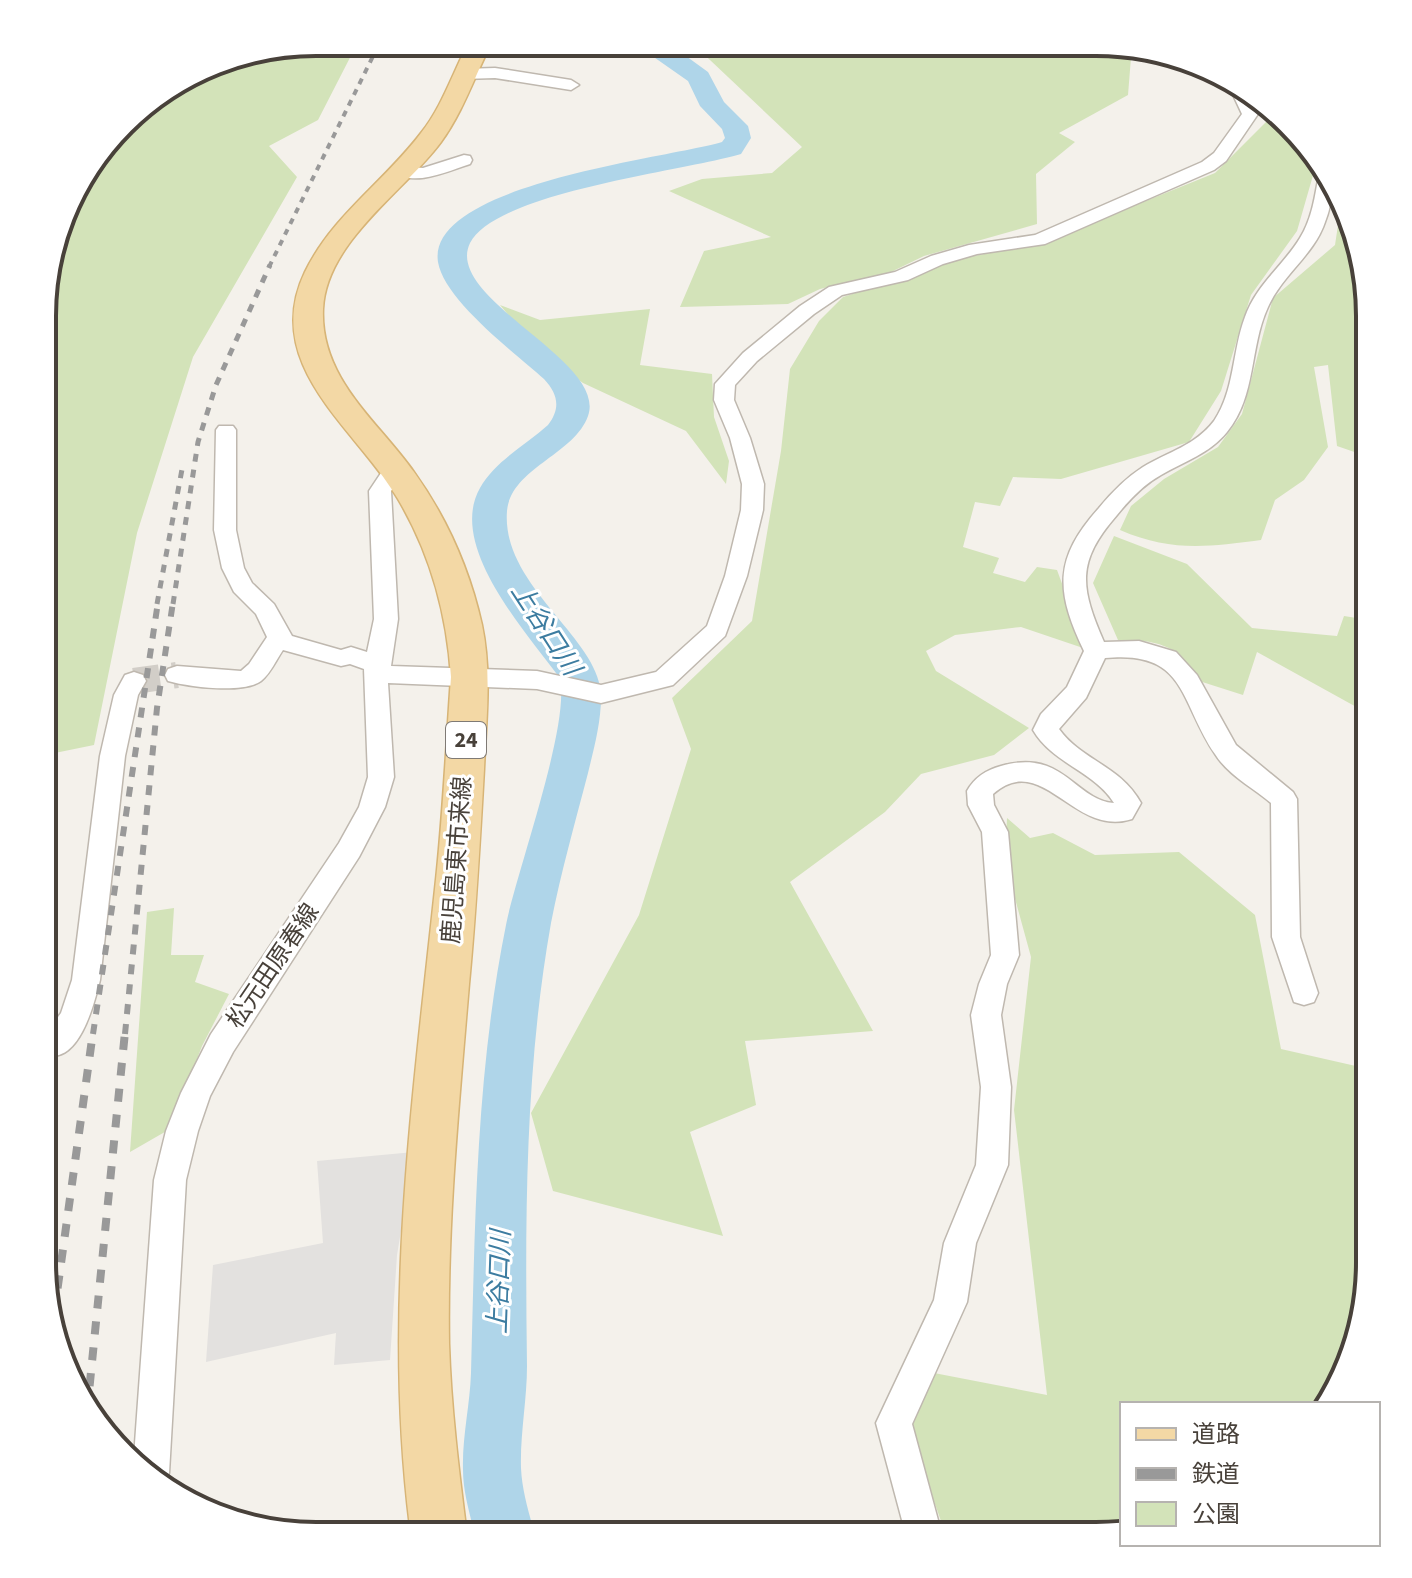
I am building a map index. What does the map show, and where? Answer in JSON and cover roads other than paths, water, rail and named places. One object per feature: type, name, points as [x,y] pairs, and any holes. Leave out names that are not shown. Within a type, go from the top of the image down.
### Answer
[{"type":"main road","name":"鹿児島東市来線","points":[[437,1521],[430,1461],[423,1345],[425,1259],[431,1146],[457,884],[470,677],[469,646],[455,587],[439,545],[395,469],[325,383],[313,358],[308,314],[317,278],[332,250],[432,136],[472,58]]},
{"type":"street","points":[[472,58],[495,73],[571,85]]},
{"type":"street","points":[[226,430],[225,530],[233,568],[242,587],[272,620],[280,638],[296,647],[341,658],[351,655],[377,670],[537,680],[601,694],[664,679],[717,630],[736,576],[752,510],[753,484],[740,438],[724,400],[725,384],[750,357],[807,310],[836,291],[901,276],[937,260],[975,249],[1039,240],[1208,166],[1220,157],[1250,114],[1245,104]]},
{"type":"street","points":[[401,171],[424,173],[464,160]]},
{"type":"street","points":[[1096,651],[1089,638],[1072,581],[1073,561],[1087,534],[1119,498],[1141,478],[1206,444],[1231,410],[1254,316],[1266,290],[1309,238],[1320,214],[1324,192]]},
{"type":"street","name":"松元田原春線","points":[[152,1463],[170,1180],[182,1131],[196,1093],[222,1043],[349,850],[372,807],[381,777],[377,670],[386,619],[385,542],[380,491],[395,469]]},
{"type":"street","points":[[177,675],[193,673],[230,680],[249,678],[256,673],[271,646],[280,638]]},
{"type":"street","points":[[1096,651],[1149,648],[1169,658],[1182,669],[1194,688],[1227,752],[1284,799],[1286,937],[1304,993]]},
{"type":"street","points":[[920,1521],[894,1423],[950,1302],[960,1243],[992,1165],[996,1087],[986,1015],[993,984],[1005,955],[995,832],[981,805],[980,791],[994,778],[1027,772],[1050,777],[1082,802],[1111,815],[1123,812],[1128,803],[1116,786],[1064,752],[1046,730],[1050,720],[1077,692],[1096,651]]},
{"type":"street","points":[[57,1042],[69,1030],[89,958],[87,942],[92,925],[112,743],[126,690],[134,681]]},
{"type":"waterway","name":"上谷口川","points":[[502,1521],[494,1491],[492,1458],[499,1387],[503,1150],[512,1038],[528,927],[576,737],[582,694],[575,669],[535,617],[500,561],[492,541],[490,504],[511,473],[560,432],[571,418],[574,403],[568,386],[556,372],[496,320],[461,281],[453,262],[454,245],[471,223],[500,206],[537,192],[732,148],[738,138],[735,126],[713,106],[699,77],[669,56]]},
{"type":"tunnel","points":[[134,681],[177,675]]},
{"type":"railway","points":[[269,267],[373,56]]},
{"type":"railway","points":[[173,604],[198,442],[216,385],[270,265]]},
{"type":"railway","points":[[157,604],[183,464]]},
{"type":"railway","points":[[93,1034],[158,602]]},
{"type":"railway","points":[[125,1034],[157,708],[173,602]]},
{"type":"railway","points":[[58,1286],[93,1032]]},
{"type":"railway","points":[[89,1388],[125,1032]]}]
